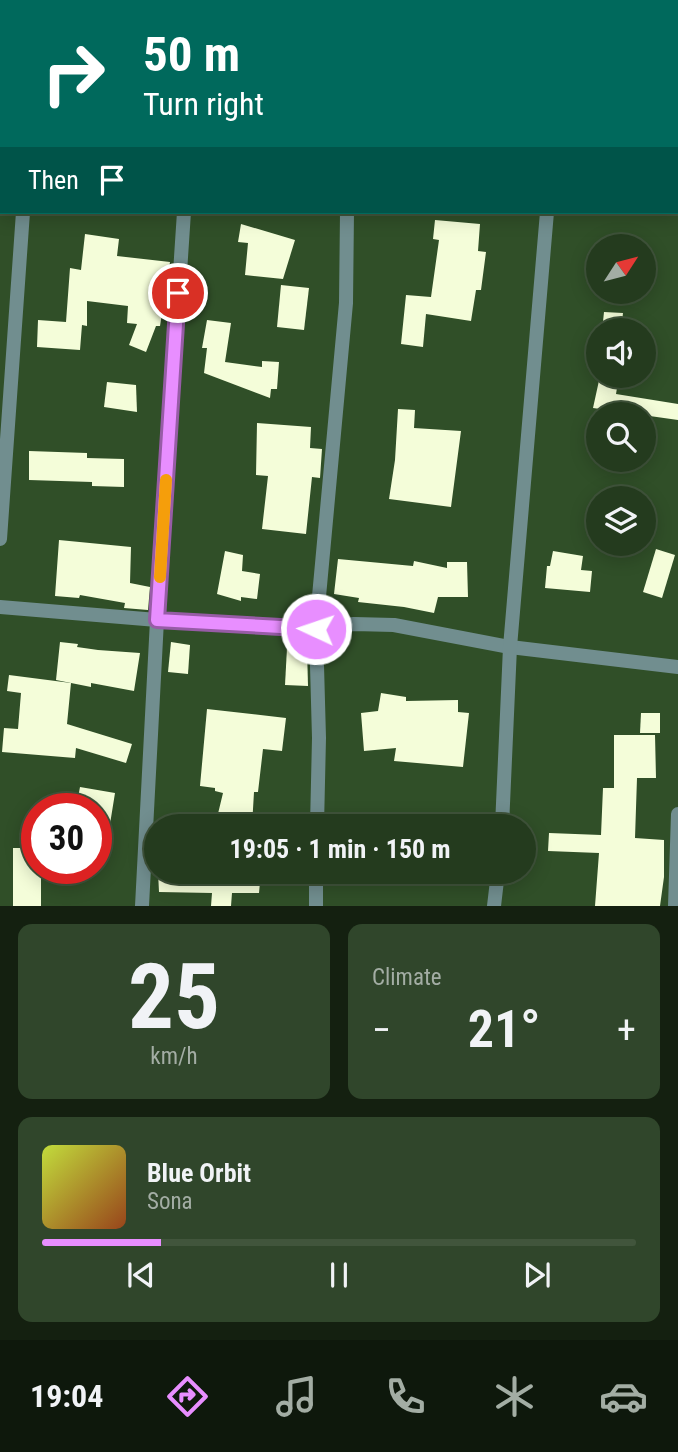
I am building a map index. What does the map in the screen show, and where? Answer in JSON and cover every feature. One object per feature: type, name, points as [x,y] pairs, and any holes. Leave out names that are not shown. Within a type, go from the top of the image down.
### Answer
[{"type":"street","points":[[0,539],[23,214]]},
{"type":"street","points":[[142,906],[157,620],[184,214]]},
{"type":"street","points":[[317,814],[319,738],[316,629],[346,303],[347,214]]},
{"type":"street","points":[[503,814],[510,646],[547,214]]},
{"type":"street","points":[[0,607],[316,629],[354,624],[394,625],[510,646],[678,667]]},
{"type":"street","points":[[675,906],[678,814]]},
{"type":"street","points":[[316,884],[316,906]]},
{"type":"street","points":[[494,906],[497,884]]},
{"type":"building","points":[[435,220],[480,224],[478,251],[486,252],[481,290],[476,290],[471,321],[426,314],[423,347],[401,344],[406,295],[431,297],[439,240],[433,239]]},
{"type":"building","points":[[241,224],[295,240],[283,279],[245,275],[248,243],[238,242]]},
{"type":"building","points":[[85,234],[119,239],[117,256],[170,262],[160,326],[156,326],[146,352],[129,345],[137,324],[127,323],[128,306],[87,301],[87,326],[82,325],[80,350],[37,347],[38,320],[66,322],[70,268],[81,270]]},
{"type":"building","points":[[281,285],[309,288],[304,330],[277,327]]},
{"type":"building","points":[[604,312],[623,313],[622,318],[603,318]]},
{"type":"building","points":[[207,320],[231,323],[225,362],[262,367],[262,361],[279,362],[277,389],[271,389],[270,398],[204,373],[207,348],[202,348]]},
{"type":"building","points":[[107,382],[136,385],[137,412],[104,407]]},
{"type":"building","points":[[597,388],[617,388],[616,394],[678,404],[678,420],[656,417],[656,402],[594,402]]},
{"type":"building","points":[[398,409],[415,410],[414,428],[461,431],[451,507],[389,499]]},
{"type":"building","points":[[257,423],[311,427],[310,448],[322,449],[320,478],[312,477],[306,534],[262,529],[268,476],[256,475]]},
{"type":"building","points":[[29,451],[87,453],[87,458],[124,459],[124,487],[92,486],[92,482],[29,480]]},
{"type":"building","points":[[59,540],[131,547],[130,583],[150,587],[148,610],[124,608],[125,603],[80,595],[79,598],[55,596]]},
{"type":"building","points":[[656,549],[675,555],[662,598],[643,592]]},
{"type":"building","points":[[225,551],[243,555],[242,571],[260,574],[257,599],[241,597],[241,601],[217,594]]},
{"type":"building","points":[[553,551],[583,556],[581,570],[592,571],[590,592],[545,588],[547,566],[550,566]]},
{"type":"building","points":[[338,559],[413,566],[414,561],[447,568],[447,562],[467,562],[468,597],[438,597],[434,613],[358,602],[359,598],[334,594]]},
{"type":"building","points":[[60,642],[98,650],[140,653],[134,691],[56,680]]},
{"type":"building","points":[[171,642],[190,645],[188,674],[168,672]]},
{"type":"building","points":[[287,648],[307,649],[308,686],[285,685]]},
{"type":"building","points":[[9,675],[71,683],[67,724],[132,744],[126,763],[76,748],[75,758],[2,752],[4,728],[18,729],[21,693],[7,691]]},
{"type":"building","points":[[381,693],[406,697],[406,701],[458,700],[458,712],[469,713],[463,767],[394,761],[396,748],[364,751],[361,713],[378,711]]},
{"type":"building","points":[[207,709],[286,718],[282,751],[263,749],[258,792],[254,792],[253,814],[218,814],[223,793],[215,791],[215,788],[200,786]]},
{"type":"building","points":[[641,713],[660,713],[660,733],[640,733]]},
{"type":"building","points":[[614,735],[655,735],[656,778],[637,778],[635,838],[664,840],[664,877],[660,906],[595,906],[599,853],[548,851],[549,833],[601,835],[603,788],[614,788]]},
{"type":"building","points":[[80,787],[115,793],[112,812],[112,793],[79,793]]},
{"type":"building","points":[[13,848],[21,848],[21,884],[41,884],[41,906],[13,906]]},
{"type":"building","points":[[159,884],[260,884],[259,893],[232,893],[231,906],[211,906],[212,893],[159,892]]},
{"type":"slow traffic","points":[[160,577],[166,480]]},
{"type":"route","points":[[178,293],[157,620],[316,629]]}]
